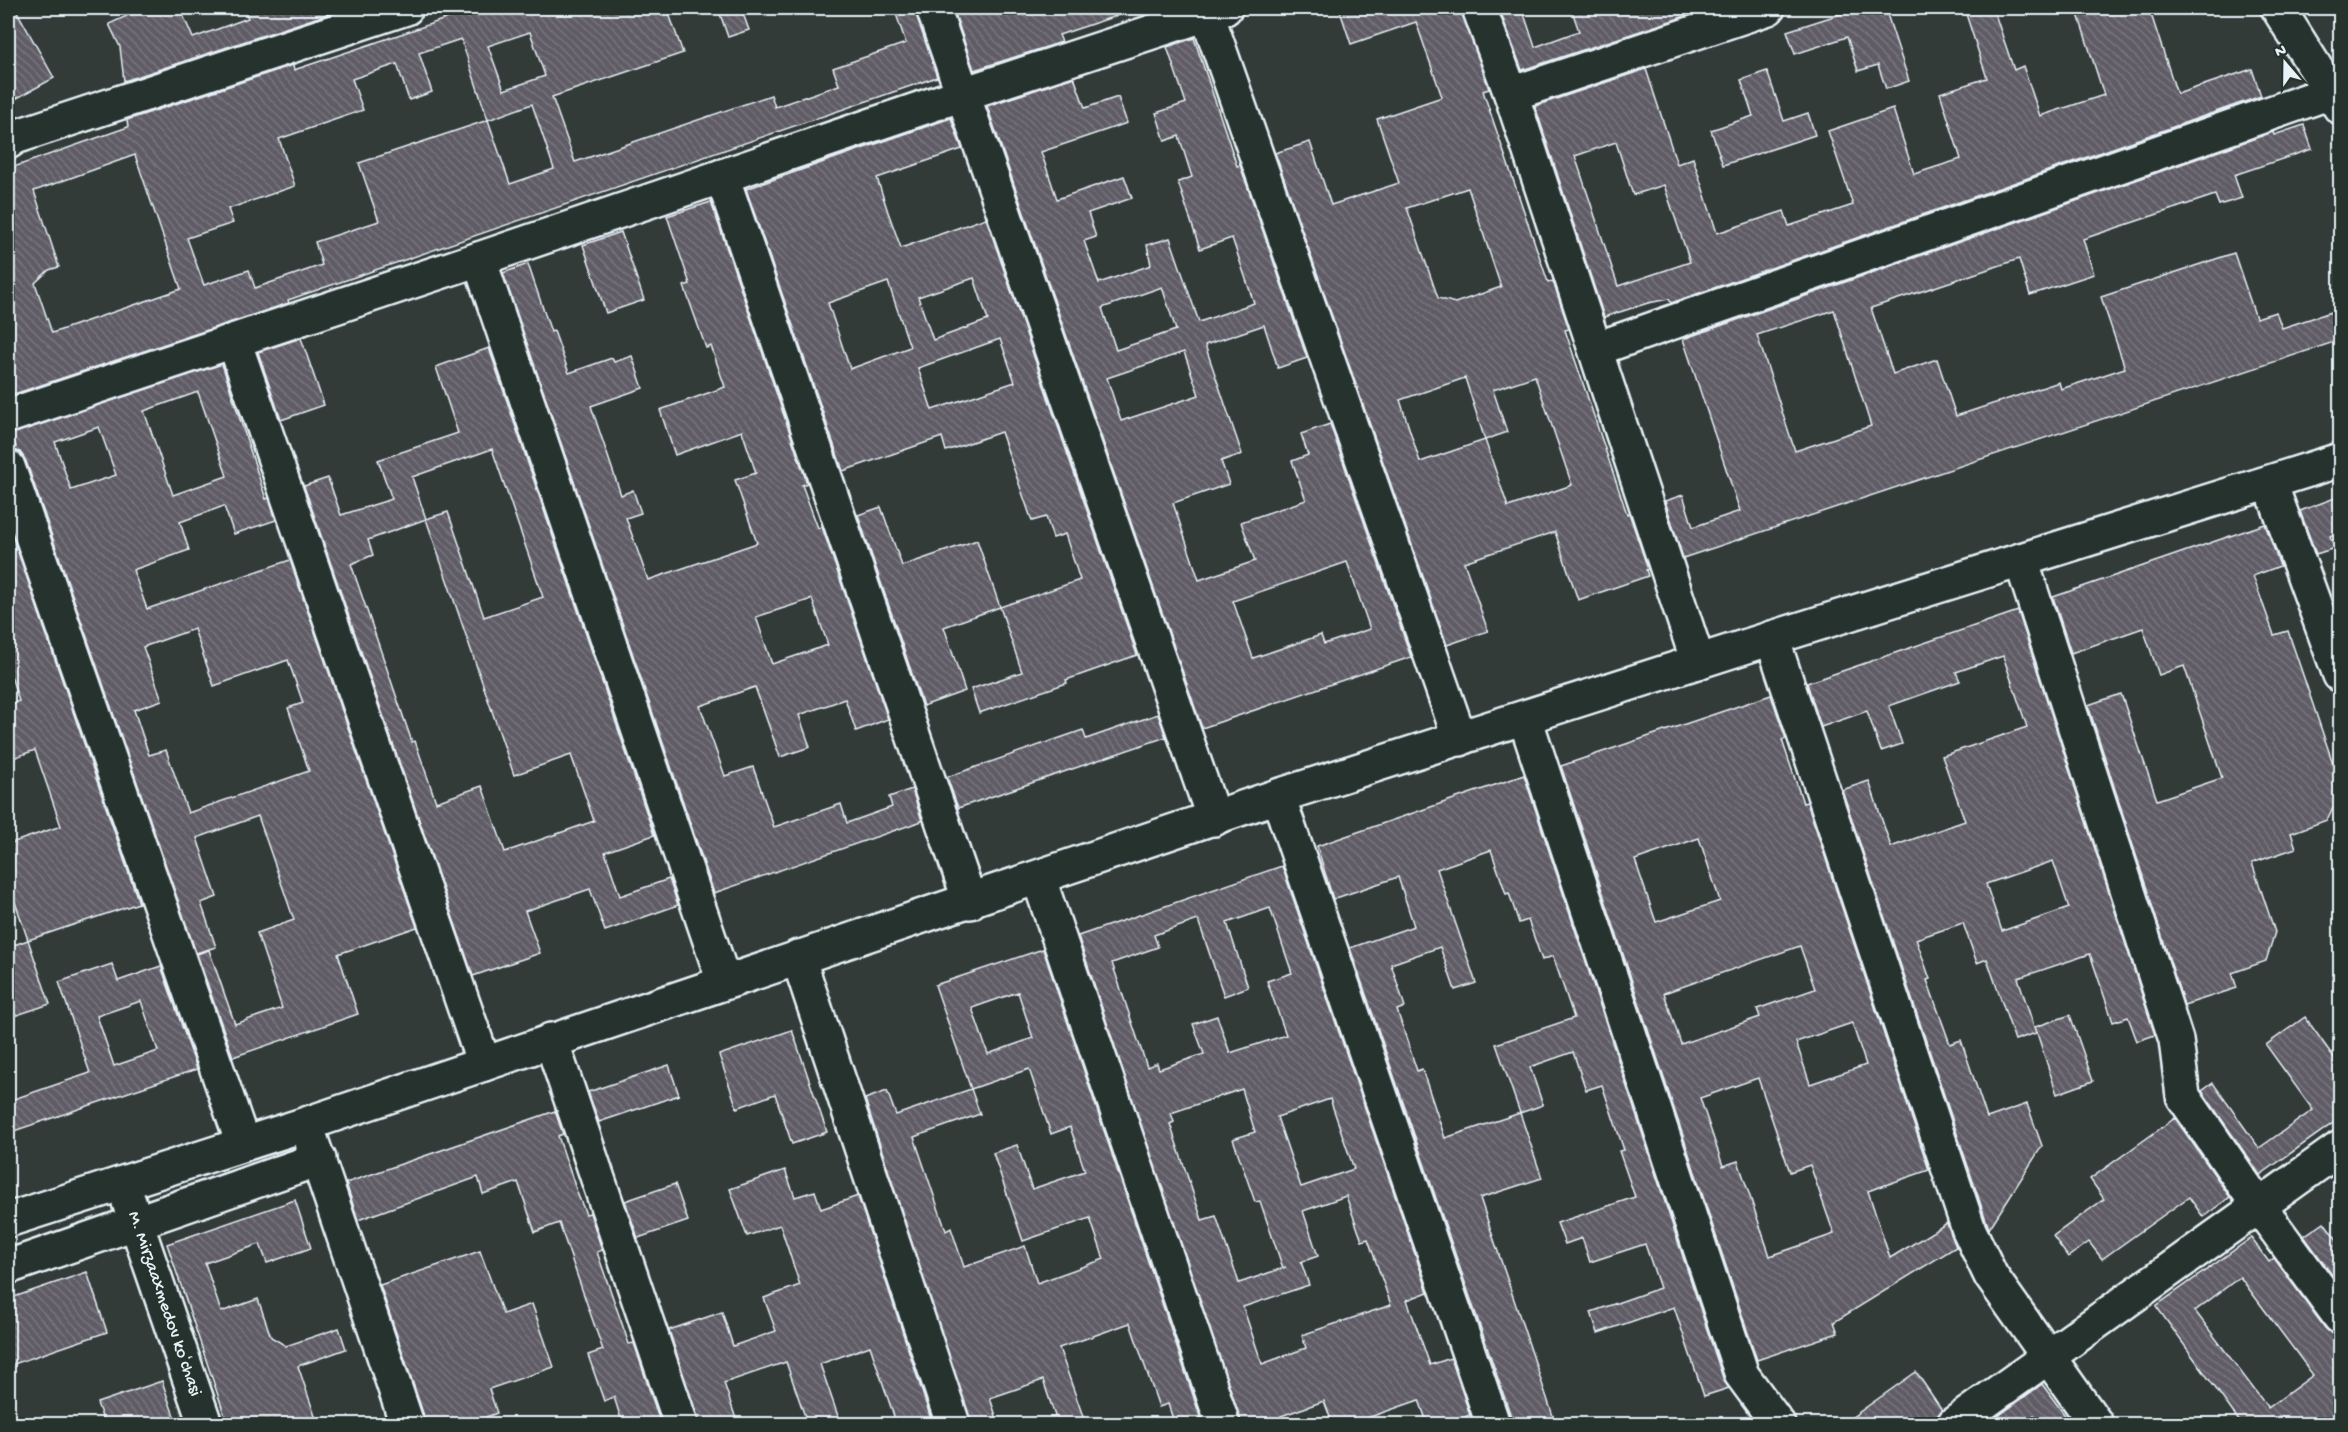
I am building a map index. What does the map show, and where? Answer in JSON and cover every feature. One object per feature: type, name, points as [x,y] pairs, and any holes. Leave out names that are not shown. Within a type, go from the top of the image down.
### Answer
[{"type":"street","points":[[10,134],[406,8]]},
{"type":"street","points":[[933,8],[1214,819]]},
{"type":"street","points":[[1479,8],[1511,94],[1698,662]]},
{"type":"street","points":[[1511,94],[1768,8]]},
{"type":"street","points":[[1596,349],[2336,99],[2278,8]]},
{"type":"street","points":[[8,416],[1216,11],[1461,739]]},
{"type":"street","points":[[722,177],[970,902]]},
{"type":"street","points":[[479,259],[724,982]]},
{"type":"street","points":[[234,340],[484,1064]]},
{"type":"street","points":[[8,1220],[306,1124],[798,957],[1039,879],[1278,796],[2340,460]]},
{"type":"street","points":[[8,467],[243,1144]]},
{"type":"street","points":[[2270,483],[2340,675]]},
{"type":"street","points":[[2021,560],[2176,1040],[2183,1096],[2340,1317]]},
{"type":"street","points":[[1772,638],[1969,1230],[1991,1275],[2096,1425]]},
{"type":"street","points":[[1525,718],[1742,1375],[1778,1425]]},
{"type":"street","points":[[1278,796],[1493,1425]]},
{"type":"street","points":[[1039,879],[1223,1425]]},
{"type":"street","points":[[798,957],[953,1425]]},
{"type":"street","points":[[551,1040],[681,1425]]},
{"type":"street","points":[[306,1124],[407,1425]]},
{"type":"street","points":[[1954,1425],[2340,1148]]},
{"type":"street","points":[[8,1267],[319,1159]]},
{"type":"street","name":"M. Mirzaaxmedov koʻchasi","points":[[122,1184],[205,1425]]},
{"type":"building","points":[[8,8],[15,8],[54,78],[8,103]]},
{"type":"building","points":[[144,8],[180,8],[193,38],[248,18],[244,8],[336,8],[337,11],[124,81],[120,47],[109,24]]},
{"type":"building","points":[[478,8],[667,8],[683,53],[552,97],[575,162],[771,95],[775,107],[839,85],[833,68],[906,43],[894,8],[915,8],[937,77],[288,300],[289,303],[8,396],[8,169],[128,127],[127,120],[293,65],[294,70]],"holes":[[[530,32],[545,76],[504,90],[488,46]],[[461,39],[488,120],[359,163],[379,221],[315,242],[322,265],[255,288],[249,270],[204,285],[187,238],[233,223],[228,209],[295,186],[279,139],[363,110],[352,79],[397,64],[409,100],[432,92],[419,53]],[[532,104],[554,169],[510,184],[488,120]],[[135,155],[181,289],[52,333],[35,283],[49,270],[59,267],[34,191]]]},
{"type":"building","points":[[718,8],[741,8],[749,30],[728,37]]},
{"type":"building","points":[[953,8],[1127,8],[1128,12],[1059,35],[1062,42],[974,70]]},
{"type":"building","points":[[1339,8],[1461,8],[1489,89],[1483,91],[1548,282],[1553,281],[1569,329],[1565,330],[1648,569],[1646,570],[1648,576],[1578,600],[1555,532],[1464,562],[1488,631],[1447,645],[1275,153],[1310,142],[1331,205],[1399,183],[1377,119],[1442,97],[1416,22],[1351,44]],"holes":[[[1468,188],[1501,287],[1455,303],[1438,298],[1407,208]],[[1535,376],[1572,485],[1508,507],[1485,440],[1507,432],[1493,390]],[[1465,378],[1485,440],[1420,462],[1400,400]]]},
{"type":"building","points":[[1499,8],[1522,8],[1535,47],[1579,31],[1571,8],[1710,8],[1522,70]]},
{"type":"building","points":[[1859,8],[1885,8],[1909,81],[1886,89],[1878,65],[1858,71],[1847,37],[1795,54],[1787,31]]},
{"type":"building","points":[[1964,8],[1993,8],[2014,70],[2023,66],[2040,116],[2104,95],[2076,8],[2149,8],[2177,94],[2252,69],[2261,96],[1671,303],[1669,299],[1648,303],[1604,317],[1535,106],[1646,69],[1677,164],[1693,158],[1717,233],[1784,211],[1789,226],[1853,205],[1828,131],[1893,109],[1914,174],[1961,159],[1940,93],[1987,78]],"holes":[[[1616,142],[1633,195],[1664,185],[1690,262],[1618,286],[1575,156]]]},
{"type":"building","points":[[1194,38],[1237,166],[1240,165],[1307,358],[1278,368],[1264,325],[1205,345],[1242,454],[1221,461],[1229,484],[1173,503],[1199,580],[1255,561],[1241,522],[1306,500],[1292,461],[1308,455],[1301,434],[1330,424],[1411,657],[1202,728],[987,106],[1074,77],[1085,108],[1118,97],[1127,123],[1041,152],[1057,199],[1124,176],[1132,198],[1088,213],[1096,237],[1084,241],[1099,283],[1151,265],[1147,245],[1170,238],[1199,322],[1254,303],[1232,238],[1200,249],[1178,182],[1192,177],[1179,136],[1165,141],[1156,113],[1186,103],[1167,47]],"holes":[[[1162,287],[1176,330],[1116,350],[1102,308]],[[1184,352],[1199,395],[1121,421],[1107,378]],[[1347,562],[1370,629],[1324,644],[1321,635],[1253,658],[1233,601]]]},
{"type":"building","points":[[1767,71],[1784,121],[1808,113],[1815,135],[1723,165],[1711,130],[1753,116],[1741,80]]},
{"type":"building","points":[[951,118],[962,149],[877,178],[888,212],[901,248],[986,218],[1137,655],[1066,680],[1067,683],[979,713],[971,689],[1022,672],[1000,607],[1080,580],[1065,534],[1053,538],[1046,517],[1032,521],[1001,432],[946,451],[942,437],[843,471],[746,189]],"holes":[[[974,278],[988,320],[933,340],[918,297]],[[888,282],[910,347],[850,369],[828,303]],[[1000,339],[1015,382],[932,410],[918,368]]]},
{"type":"building","points":[[2304,125],[2312,149],[2234,175],[2242,198],[2219,205],[2215,195],[2083,239],[2094,274],[2030,295],[2019,259],[1871,308],[1893,374],[1937,359],[1956,416],[2059,382],[2061,389],[2125,368],[2101,297],[2234,253],[2256,318],[2276,312],[2282,328],[2340,309],[2340,340],[1683,558],[1665,501],[1683,495],[1693,527],[1740,511],[1683,339],[2273,132],[2274,135]],"holes":[[[1834,310],[1871,426],[1795,451],[1757,335]]]},
{"type":"building","points":[[711,202],[807,483],[802,485],[818,528],[822,527],[888,719],[856,731],[845,699],[799,715],[810,747],[780,757],[755,687],[700,706],[725,776],[753,767],[774,827],[841,804],[847,823],[892,807],[889,797],[912,789],[922,821],[714,893],[503,273],[528,264],[551,332],[554,331],[569,373],[612,358],[614,362],[632,356],[643,388],[591,406],[621,495],[633,490],[641,513],[626,518],[648,580],[757,543],[735,480],[756,473],[742,431],[675,455],[660,410],[725,387],[711,346],[706,348],[684,286],[690,284],[667,216]],"holes":[[[812,599],[828,645],[772,664],[756,617]]]},
{"type":"building","points":[[621,232],[644,300],[606,313],[583,245]]},
{"type":"building","points":[[301,338],[324,405],[281,420],[258,352]]},
{"type":"building","points":[[489,348],[654,835],[605,852],[620,896],[669,879],[678,905],[605,931],[590,889],[525,911],[540,953],[473,976],[304,486],[328,478],[341,515],[392,499],[378,460],[458,433],[436,367]],"holes":[[[492,449],[543,597],[484,617],[448,512],[426,519],[412,477]],[[426,519],[514,775],[571,755],[594,821],[505,852],[482,786],[436,802],[415,741],[412,742],[351,564],[373,555],[368,540]]]},
{"type":"building","points":[[222,364],[266,499],[269,498],[276,520],[234,534],[224,506],[180,522],[189,550],[133,570],[147,609],[290,560],[417,927],[338,954],[358,1014],[233,1057],[197,954],[209,950],[235,1024],[282,1008],[257,933],[294,920],[258,816],[197,838],[217,897],[201,903],[216,947],[196,953],[26,461],[20,452],[8,449],[16,447],[12,434]],"holes":[[[198,392],[227,476],[173,495],[144,411]],[[99,427],[116,475],[71,490],[55,442]],[[194,629],[214,686],[288,660],[303,703],[288,708],[309,771],[188,813],[166,750],[149,755],[134,710],[162,700],[143,647]]]},
{"type":"building","points":[[2340,496],[2340,532],[2330,536],[2335,548],[2316,554],[2300,511]]},
{"type":"building","points":[[881,507],[902,566],[977,540],[1000,607],[944,627],[965,691],[923,706],[858,515]]},
{"type":"building","points":[[8,523],[139,903],[28,940],[12,893],[8,895],[8,844],[61,826],[35,750],[8,760],[8,705],[19,701],[8,667]]},
{"type":"building","points":[[2265,524],[2280,566],[2253,576],[2274,635],[2288,631],[2340,784],[2340,792],[2327,820],[2291,833],[2296,848],[2252,863],[2275,932],[2266,961],[2232,973],[2237,988],[2184,1005],[2088,705],[2121,694],[2157,800],[2222,778],[2184,666],[2159,675],[2143,628],[2071,653],[2053,597]]},
{"type":"building","points":[[2018,611],[2155,1035],[2137,1041],[2128,1017],[2113,1022],[2090,954],[2018,978],[2036,1033],[2015,1040],[1987,959],[1977,963],[1963,923],[1916,939],[1930,979],[1927,980],[1950,1044],[1961,1040],[1987,1118],[2027,1104],[2042,1146],[1989,1229],[1842,790],[1869,781],[1891,847],[1965,821],[1942,756],[2027,727],[2003,656],[1956,672],[1960,681],[1889,706],[1902,744],[1881,751],[1867,711],[1821,727],[1807,683]],"holes":[[[2053,861],[2069,908],[2002,931],[1986,884]]]},
{"type":"building","points":[[1771,695],[1786,739],[1782,740],[1803,803],[1807,802],[1929,1170],[1868,1191],[1890,1258],[1947,1223],[1956,1247],[1834,1322],[1838,1333],[1757,1360],[1561,766]],"holes":[[[1699,838],[1720,901],[1656,922],[1635,860]],[[1800,946],[1815,989],[1757,1009],[1760,1017],[1681,1044],[1664,993]],[[1852,1023],[1866,1065],[1810,1084],[1796,1042]],[[1758,1078],[1790,1172],[1810,1165],[1834,1234],[1770,1256],[1738,1161],[1723,1166],[1700,1098]]]},
{"type":"building","points":[[1158,714],[1166,737],[958,808],[947,777],[1083,730],[1086,739]]},
{"type":"building","points":[[1524,775],[1724,1381],[1729,1388],[1704,1396],[1674,1307],[1598,1333],[1591,1312],[1660,1288],[1645,1244],[1590,1262],[1582,1238],[1565,1244],[1557,1223],[1635,1197],[1619,1151],[1624,1150],[1602,1085],[1586,1090],[1573,1052],[1530,1067],[1543,1105],[1520,1113],[1542,1178],[1480,1198],[1556,1425],[1514,1425],[1350,948],[1414,926],[1398,877],[1333,899],[1317,846]],"holes":[[[1491,850],[1519,923],[1528,920],[1542,960],[1553,956],[1574,1018],[1496,1044],[1520,1113],[1445,1138],[1422,1069],[1417,1071],[1397,1010],[1405,1007],[1391,964],[1440,947],[1455,990],[1476,983],[1437,869]]]},
{"type":"building","points":[[1282,866],[1428,1292],[1407,1300],[1430,1365],[1451,1358],[1470,1415],[1444,1425],[1428,1425],[1419,1400],[1347,1425],[1333,1425],[1324,1401],[1281,1416],[1284,1425],[1241,1425],[1078,936]],"holes":[[[1270,908],[1292,973],[1267,981],[1286,1035],[1230,1053],[1217,1016],[1193,1024],[1204,1054],[1159,1069],[1157,1063],[1147,1067],[1112,963],[1158,947],[1154,935],[1198,920],[1224,996],[1248,987],[1227,923]],[[1242,1089],[1255,1132],[1233,1139],[1255,1202],[1260,1201],[1283,1268],[1286,1267],[1239,1283],[1216,1216],[1202,1220],[1170,1124],[1174,1122],[1171,1113]],[[1330,1099],[1354,1169],[1301,1187],[1277,1117]],[[1346,1196],[1362,1241],[1368,1239],[1391,1305],[1302,1335],[1306,1348],[1262,1364],[1243,1307],[1309,1285],[1301,1262],[1318,1256],[1303,1211]]]},
{"type":"building","points":[[28,940],[50,1004],[8,1018],[8,947]]},
{"type":"building","points":[[1043,949],[1203,1425],[1175,1425],[1168,1404],[1159,1407],[1130,1323],[1059,1348],[1086,1425],[1058,1425],[1043,1380],[990,1398],[999,1425],[971,1425],[865,1099],[887,1091],[896,1115],[971,1089],[935,985]],"holes":[[[1018,992],[1033,1038],[988,1054],[972,1008]],[[1029,1069],[1051,1134],[1070,1127],[1085,1171],[1032,1189],[1017,1145],[993,1153],[1023,1241],[1090,1218],[1104,1259],[1037,1283],[1025,1246],[964,1267],[951,1228],[946,1231],[914,1137],[980,1114],[971,1089]]]},
{"type":"building","points":[[112,964],[118,981],[161,966],[197,1069],[8,1133],[8,1101],[90,1073],[59,982]],"holes":[[[141,1001],[158,1051],[114,1066],[97,1016]]]},
{"type":"building","points":[[2070,1015],[2093,1081],[2057,1094],[2035,1027]]},
{"type":"building","points":[[2305,1017],[2340,1066],[2340,1118],[2260,1175],[2202,1091],[2213,1083],[2259,1148],[2313,1110],[2266,1045]]},
{"type":"building","points":[[792,1030],[827,1132],[792,1144],[775,1094],[737,1108],[719,1055]]},
{"type":"building","points":[[669,1065],[679,1095],[599,1122],[588,1092]]},
{"type":"building","points":[[555,1111],[563,1134],[558,1136],[578,1195],[586,1214],[590,1213],[602,1250],[597,1252],[629,1344],[634,1343],[661,1425],[623,1425],[614,1397],[604,1401],[588,1355],[603,1350],[559,1223],[535,1232],[518,1182],[483,1194],[478,1177],[358,1220],[346,1183]]},
{"type":"building","points":[[2175,1118],[2230,1197],[2203,1217],[2189,1197],[2102,1259],[2089,1242],[2068,1257],[2053,1236],[2104,1199],[2090,1179]]},
{"type":"building","points":[[785,1170],[795,1197],[815,1191],[821,1209],[858,1196],[933,1425],[897,1425],[870,1346],[820,1364],[839,1419],[822,1425],[808,1425],[786,1362],[724,1383],[738,1425],[699,1425],[669,1330],[722,1312],[733,1346],[776,1331],[764,1298],[800,1285],[780,1225],[747,1236],[730,1189]]},
{"type":"building","points":[[675,1184],[688,1221],[638,1238],[625,1201]]},
{"type":"building","points":[[295,1200],[311,1248],[267,1263],[260,1244],[205,1263],[221,1312],[258,1299],[271,1337],[286,1346],[339,1328],[346,1349],[298,1366],[318,1425],[228,1425],[167,1244]]},
{"type":"building","points":[[2324,1222],[2340,1244],[2340,1286],[2304,1236]]},
{"type":"building","points":[[2251,1238],[2269,1262],[2274,1258],[2325,1328],[2332,1334],[2340,1335],[2340,1425],[2242,1425],[2156,1306]],"holes":[[[2240,1277],[2313,1375],[2268,1408],[2195,1311]]]},
{"type":"building","points":[[480,1251],[503,1314],[532,1304],[554,1367],[489,1389],[497,1413],[465,1425],[427,1425],[380,1285]]},
{"type":"building","points":[[87,1272],[107,1332],[8,1366],[8,1299]]},
{"type":"building","points":[[1916,1372],[1942,1410],[1937,1416],[1935,1425],[1841,1425]]},
{"type":"building","points":[[162,1381],[177,1425],[105,1425],[97,1403]]},
{"type":"building","points":[[2042,1384],[2072,1425],[2041,1425],[2034,1415],[2020,1425],[1986,1425]]}]
